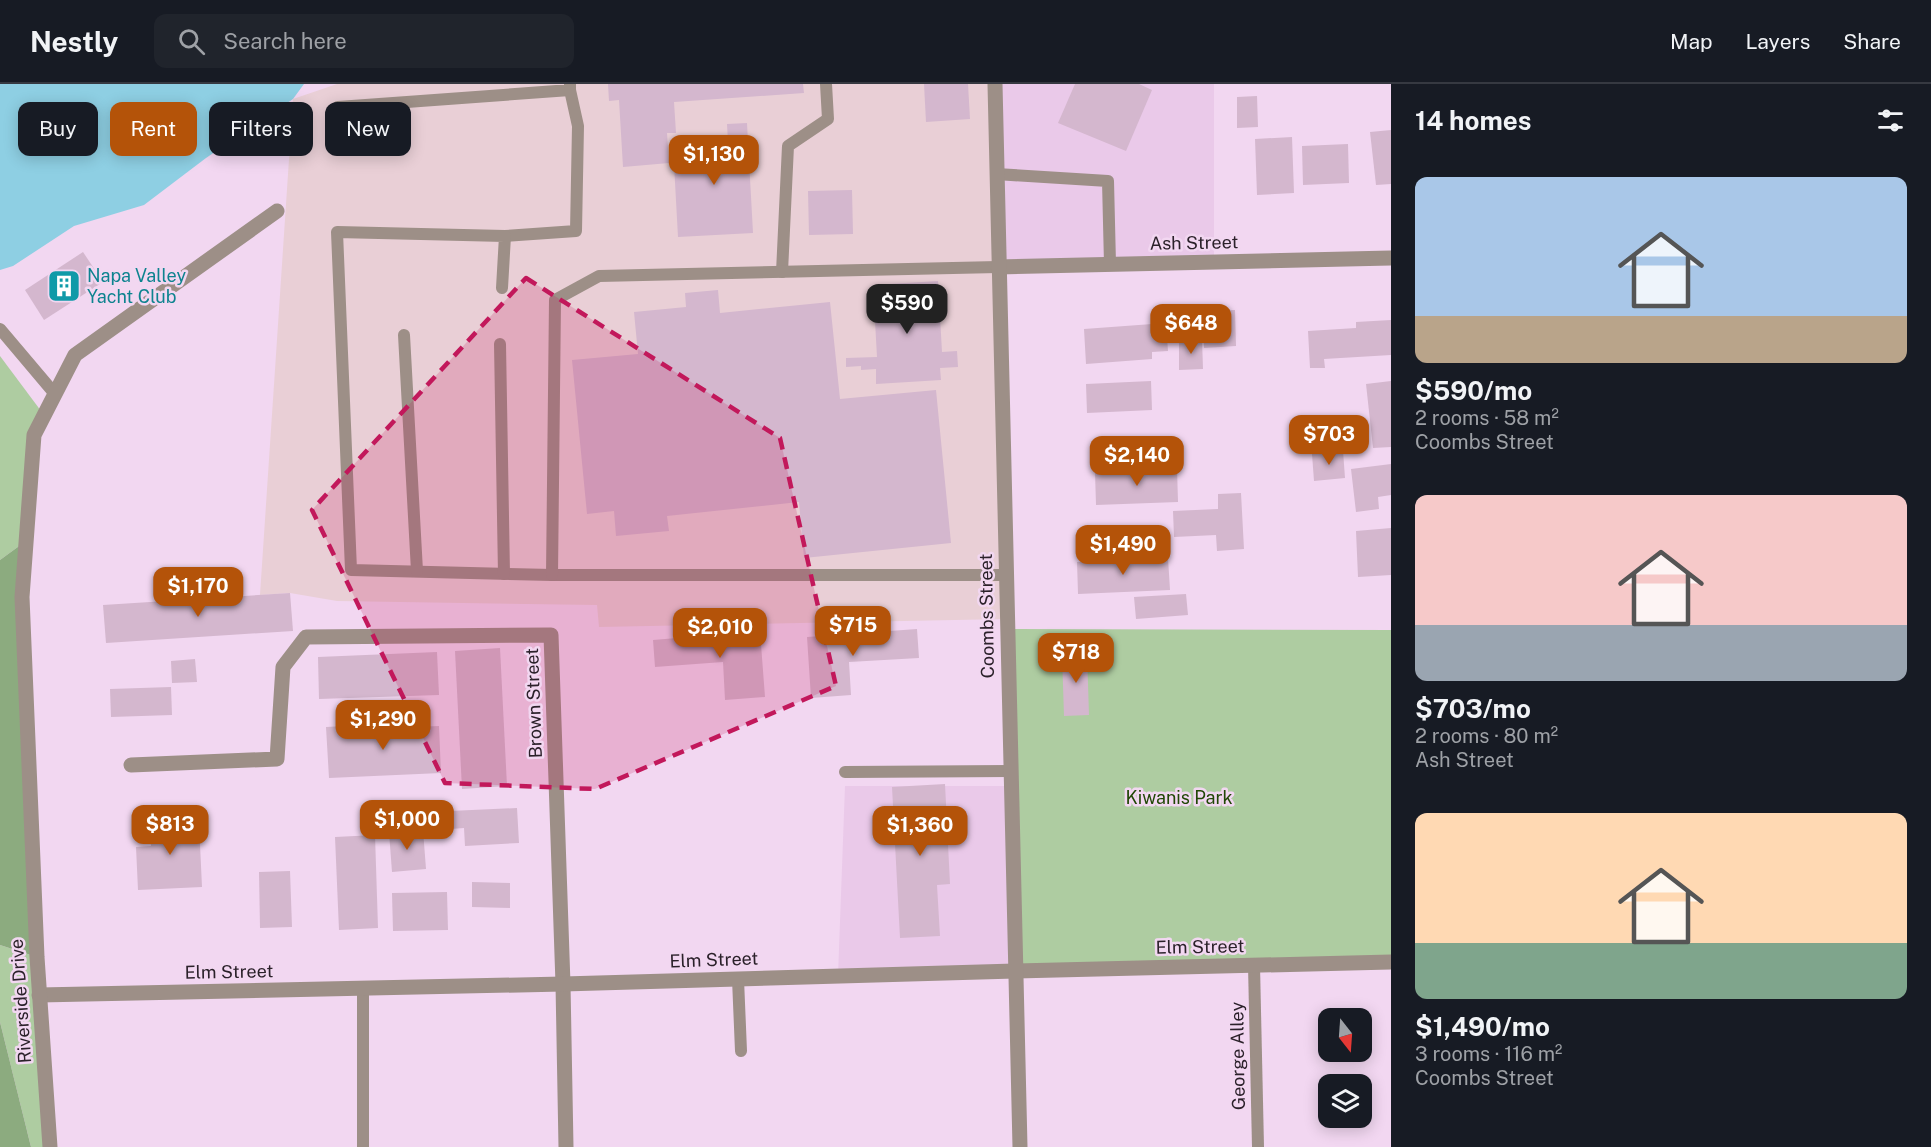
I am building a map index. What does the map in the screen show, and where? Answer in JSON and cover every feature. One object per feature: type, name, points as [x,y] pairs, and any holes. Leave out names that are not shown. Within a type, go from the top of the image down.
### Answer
[{"type":"street","name":"Coombs Street","points":[[995,84],[1020,1147]]},
{"type":"street","name":"Riverside Drive","points":[[50,1147],[39,995],[22,597],[34,435],[75,355],[277,211]]},
{"type":"street","name":"Ash Street","points":[[998,267],[1391,258]]},
{"type":"street","name":"Brown Street","points":[[131,765],[277,759],[284,667],[306,637],[551,635],[566,1147]]},
{"type":"street","name":"Elm Street","points":[[39,995],[363,989],[1391,962]]},
{"type":"lane","points":[[782,272],[788,146],[828,119],[826,84]]},
{"type":"lane","points":[[396,102],[570,87],[578,126],[576,231],[505,236],[337,232],[351,570],[552,575],[1005,575]]},
{"type":"lane","points":[[996,174],[1108,181],[1110,264]]},
{"type":"lane","points":[[502,288],[505,236]]},
{"type":"lane","points":[[552,575],[555,300],[599,276],[998,267]]},
{"type":"lane","points":[[0,329],[55,394]]},
{"type":"lane","points":[[404,335],[417,572]]},
{"type":"lane","points":[[500,344],[504,574]]},
{"type":"lane","points":[[845,772],[1010,771]]},
{"type":"lane","name":"George Alley","points":[[1254,965],[1258,1147]]},
{"type":"lane","points":[[738,979],[741,1051]]},
{"type":"lane","points":[[363,989],[363,1147]]},
{"type":"highlighted area","points":[[526,278],[780,438],[836,686],[595,789],[445,783],[312,510]]},
{"type":"shaded area","points":[[337,84],[995,84],[1007,619],[599,627],[597,605],[337,601],[290,593],[260,595],[289,156],[313,156],[313,102],[293,102],[293,99]]},
{"type":"shaded area","points":[[995,84],[1214,84],[1214,262],[998,267]]},
{"type":"shaded area","points":[[845,786],[1010,786],[1015,971],[838,976]]},
{"type":"green space","points":[[0,356],[44,415],[26,541],[0,560]]},
{"type":"green space","points":[[26,541],[37,957],[0,945],[0,560]]},
{"type":"green space","name":"Kiwanis Park","points":[[1007,629],[1391,630],[1391,962],[1015,971]]},
{"type":"green space","points":[[0,945],[37,957],[50,1147],[31,1147],[0,1022]]},
{"type":"green space","points":[[0,1022],[31,1147],[0,1147]]},
{"type":"water","points":[[0,84],[304,84],[289,102],[209,102],[209,156],[144,205],[74,226],[13,266],[0,270]]},
{"type":"building","points":[[608,84],[803,84],[804,93],[674,102],[676,133],[667,133],[669,163],[623,167],[619,100],[609,101]]},
{"type":"building","points":[[924,84],[968,84],[970,119],[926,122]]},
{"type":"building","points":[[1075,84],[1139,84],[1152,90],[1126,151],[1058,123]]},
{"type":"building","points":[[1257,96],[1258,127],[1237,128],[1237,97]]},
{"type":"building","points":[[747,123],[753,233],[678,237],[673,146],[728,142],[727,124]]},
{"type":"building","points":[[1391,130],[1391,184],[1376,185],[1370,132]]},
{"type":"building","points":[[1292,137],[1294,193],[1257,195],[1255,139]]},
{"type":"building","points":[[1348,144],[1349,183],[1303,185],[1302,146]]},
{"type":"building","points":[[852,190],[853,234],[809,235],[808,191]]},
{"type":"building","name":"Napa Valley Yacht Club","points":[[83,252],[103,282],[44,320],[25,290]]},
{"type":"building","points":[[938,281],[942,352],[957,351],[958,367],[940,368],[941,380],[876,384],[876,369],[861,370],[861,366],[846,367],[846,358],[877,357],[873,285]]},
{"type":"building","points":[[718,290],[720,313],[830,302],[840,399],[936,390],[951,543],[804,558],[799,502],[667,516],[669,531],[616,536],[614,511],[587,514],[572,360],[638,354],[634,312],[686,307],[685,293]]},
{"type":"building","points":[[1235,310],[1236,346],[1204,348],[1203,311]]},
{"type":"building","points":[[1391,320],[1391,355],[1324,359],[1325,368],[1310,368],[1308,331],[1356,328],[1356,322]]},
{"type":"building","points":[[1166,323],[1168,351],[1152,352],[1152,359],[1086,364],[1084,329]]},
{"type":"building","points":[[1202,339],[1203,369],[1179,370],[1179,340]]},
{"type":"building","points":[[1151,381],[1152,410],[1087,413],[1086,384]]},
{"type":"building","points":[[1391,381],[1391,447],[1373,448],[1366,384]]},
{"type":"building","points":[[1343,451],[1345,478],[1314,481],[1312,454]]},
{"type":"building","points":[[1391,464],[1391,495],[1378,497],[1379,509],[1356,512],[1351,469]]},
{"type":"building","points":[[1177,468],[1178,502],[1096,505],[1095,472]]},
{"type":"building","points":[[1241,493],[1244,549],[1217,551],[1216,535],[1174,537],[1173,511],[1218,509],[1218,494]]},
{"type":"building","points":[[1391,528],[1391,575],[1358,577],[1356,531]]},
{"type":"building","points":[[1168,558],[1170,590],[1078,594],[1077,562]]},
{"type":"building","points":[[290,593],[293,631],[106,643],[103,605]]},
{"type":"building","points":[[1186,594],[1188,615],[1136,619],[1134,597]]},
{"type":"building","points":[[917,629],[919,658],[849,662],[851,695],[811,698],[807,637]]},
{"type":"building","points":[[760,631],[765,697],[725,700],[723,662],[655,667],[653,640]]},
{"type":"building","points":[[500,648],[507,786],[462,789],[455,651]]},
{"type":"building","points":[[437,652],[439,695],[319,699],[318,657]]},
{"type":"building","points":[[1087,653],[1089,715],[1064,716],[1062,654]]},
{"type":"building","points":[[195,659],[197,682],[172,683],[171,661]]},
{"type":"building","points":[[171,687],[172,715],[111,717],[110,689]]},
{"type":"building","points":[[364,725],[364,729],[439,726],[441,773],[329,778],[326,727]]},
{"type":"building","points":[[945,784],[950,884],[937,885],[940,936],[900,938],[892,787]]},
{"type":"building","points":[[517,808],[519,843],[465,846],[464,828],[451,829],[450,811]]},
{"type":"building","points":[[169,813],[169,825],[199,823],[202,887],[138,890],[136,847],[151,846],[149,814]]},
{"type":"building","points":[[423,830],[426,869],[392,872],[389,832]]},
{"type":"building","points":[[375,835],[378,928],[339,930],[335,837]]},
{"type":"building","points":[[290,871],[292,927],[260,928],[259,872]]},
{"type":"building","points":[[472,882],[510,883],[510,908],[472,907]]},
{"type":"building","points":[[447,892],[448,930],[393,931],[392,893]]},
{"type":"place","name":"Napa Valley Yacht Club","points":[[64,286]]}]
